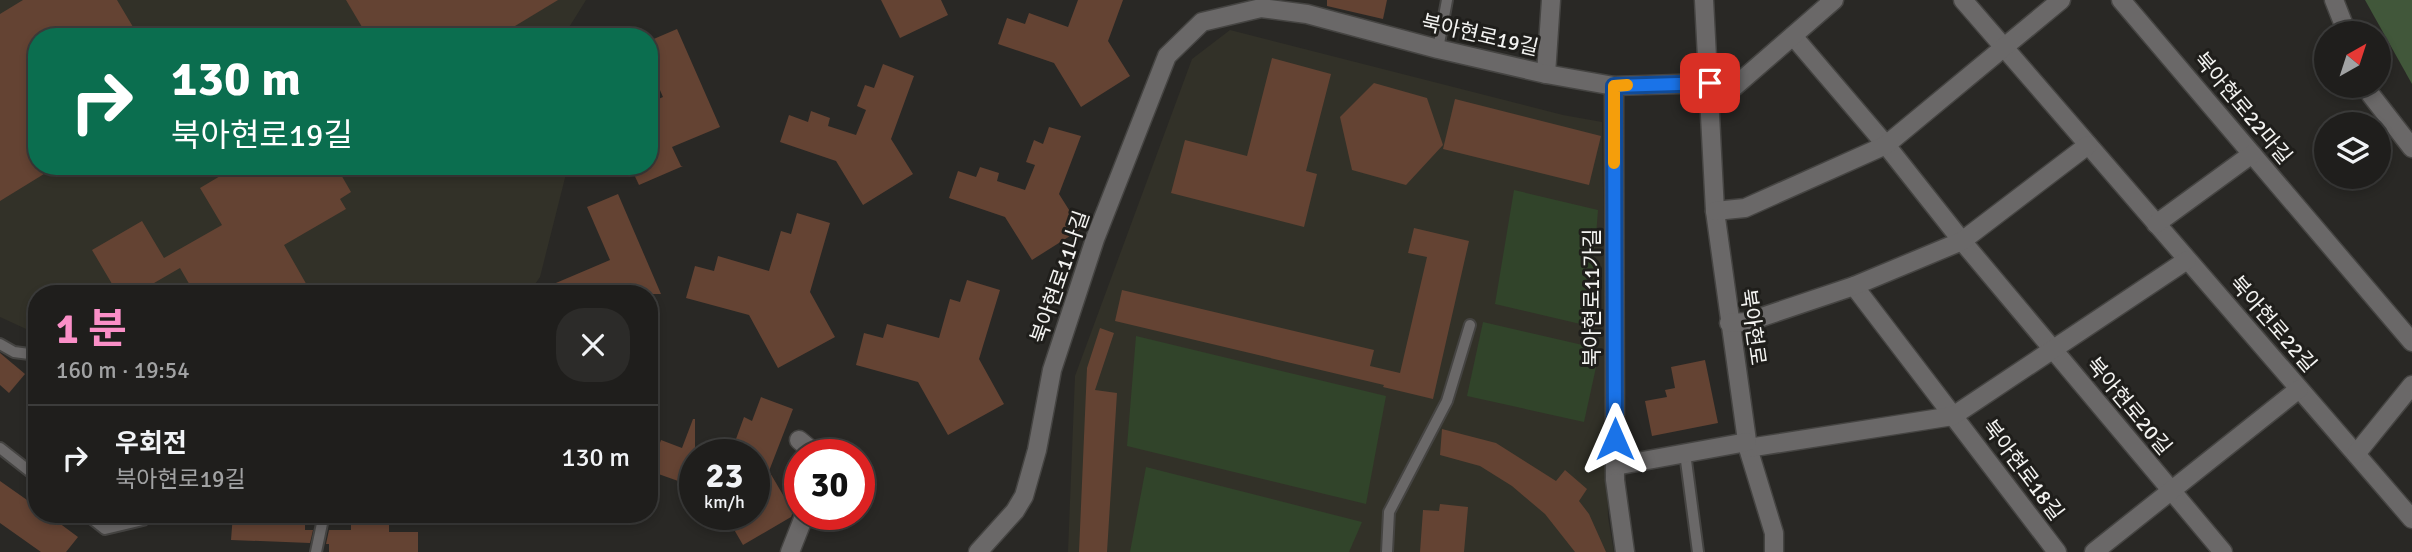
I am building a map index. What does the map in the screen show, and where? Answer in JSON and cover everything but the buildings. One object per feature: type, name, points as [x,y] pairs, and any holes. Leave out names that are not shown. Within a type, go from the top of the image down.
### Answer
[{"type":"street","points":[[1546,74],[1551,0]]},
{"type":"street","name":"북아현로","points":[[1704,0],[1715,211],[1729,323],[1747,445],[1774,533],[1774,552]]},
{"type":"street","points":[[1710,83],[1734,86],[1833,0]]},
{"type":"street","name":"북아현로22길","points":[[1963,0],[2412,519]]},
{"type":"street","points":[[1715,211],[1745,208],[1886,145],[2061,0]]},
{"type":"street","name":"북아현로22마길","points":[[2121,0],[2412,342]]},
{"type":"street","points":[[2334,0],[2342,21]]},
{"type":"street","name":"북아현로19길","points":[[1202,22],[1261,8],[1309,7],[1438,49],[1546,74],[1614,86],[1710,83]]},
{"type":"street","name":"북아현로11나길","points":[[978,552],[1015,511],[1024,496],[1037,450],[1052,370],[1096,239],[1167,56],[1202,22]]},
{"type":"street","name":"북아현로20길","points":[[1793,36],[2222,552]]},
{"type":"street","name":"북아현로11가길","points":[[1614,86],[1615,466],[1625,552]]},
{"type":"street","points":[[2374,98],[2412,148]]},
{"type":"street","points":[[1729,323],[1747,322],[1854,286],[1962,241],[2088,145]]},
{"type":"street","points":[[2156,224],[2252,154]]},
{"type":"street","name":"북아현로20길","points":[[2053,350],[2187,260]]},
{"type":"street","name":"북아현로18길","points":[[1854,286],[1953,416],[2050,551]]},
{"type":"street","name":"북아현로18길","points":[[1953,416],[2053,350]]},
{"type":"street","points":[[2356,454],[2412,385]]},
{"type":"street","points":[[2094,552],[2299,389]]},
{"type":"street","points":[[1615,466],[1685,453],[1953,416]]},
{"type":"street","points":[[790,552],[799,530]]},
{"type":"lane","points":[[1438,49],[1447,0]]},
{"type":"lane","points":[[1387,552],[1389,512],[1447,401],[1469,325]]},
{"type":"lane","points":[[0,344],[14,352],[28,354]]},
{"type":"lane","points":[[0,448],[28,470]]},
{"type":"lane","points":[[1685,453],[1698,552]]},
{"type":"lane","points":[[97,523],[105,529],[130,523]]},
{"type":"lane","points":[[316,552],[322,523]]},
{"type":"shaded area","points":[[0,0],[586,0],[569,28],[28,28],[28,175],[566,175],[540,277],[534,285],[28,285],[28,330],[0,317]]},
{"type":"shaded area","points":[[1230,30],[1563,115],[1602,122],[1608,517],[1614,552],[1068,552],[1075,376],[1192,59]]},
{"type":"green space","points":[[2365,0],[2412,0],[2412,84],[2391,46],[2391,21],[2377,21]]},
{"type":"green space","points":[[1514,190],[1598,210],[1589,326],[1495,304]]},
{"type":"green space","points":[[1483,322],[1600,349],[1584,422],[1467,396]]},
{"type":"green space","points":[[1136,336],[1386,396],[1366,504],[1127,446]]},
{"type":"green space","points":[[1146,467],[1362,522],[1349,552],[1130,552]]},
{"type":"slow traffic","points":[[1614,163],[1614,86],[1627,85]]},
{"type":"route","points":[[1615,439],[1614,86],[1710,83]]}]
